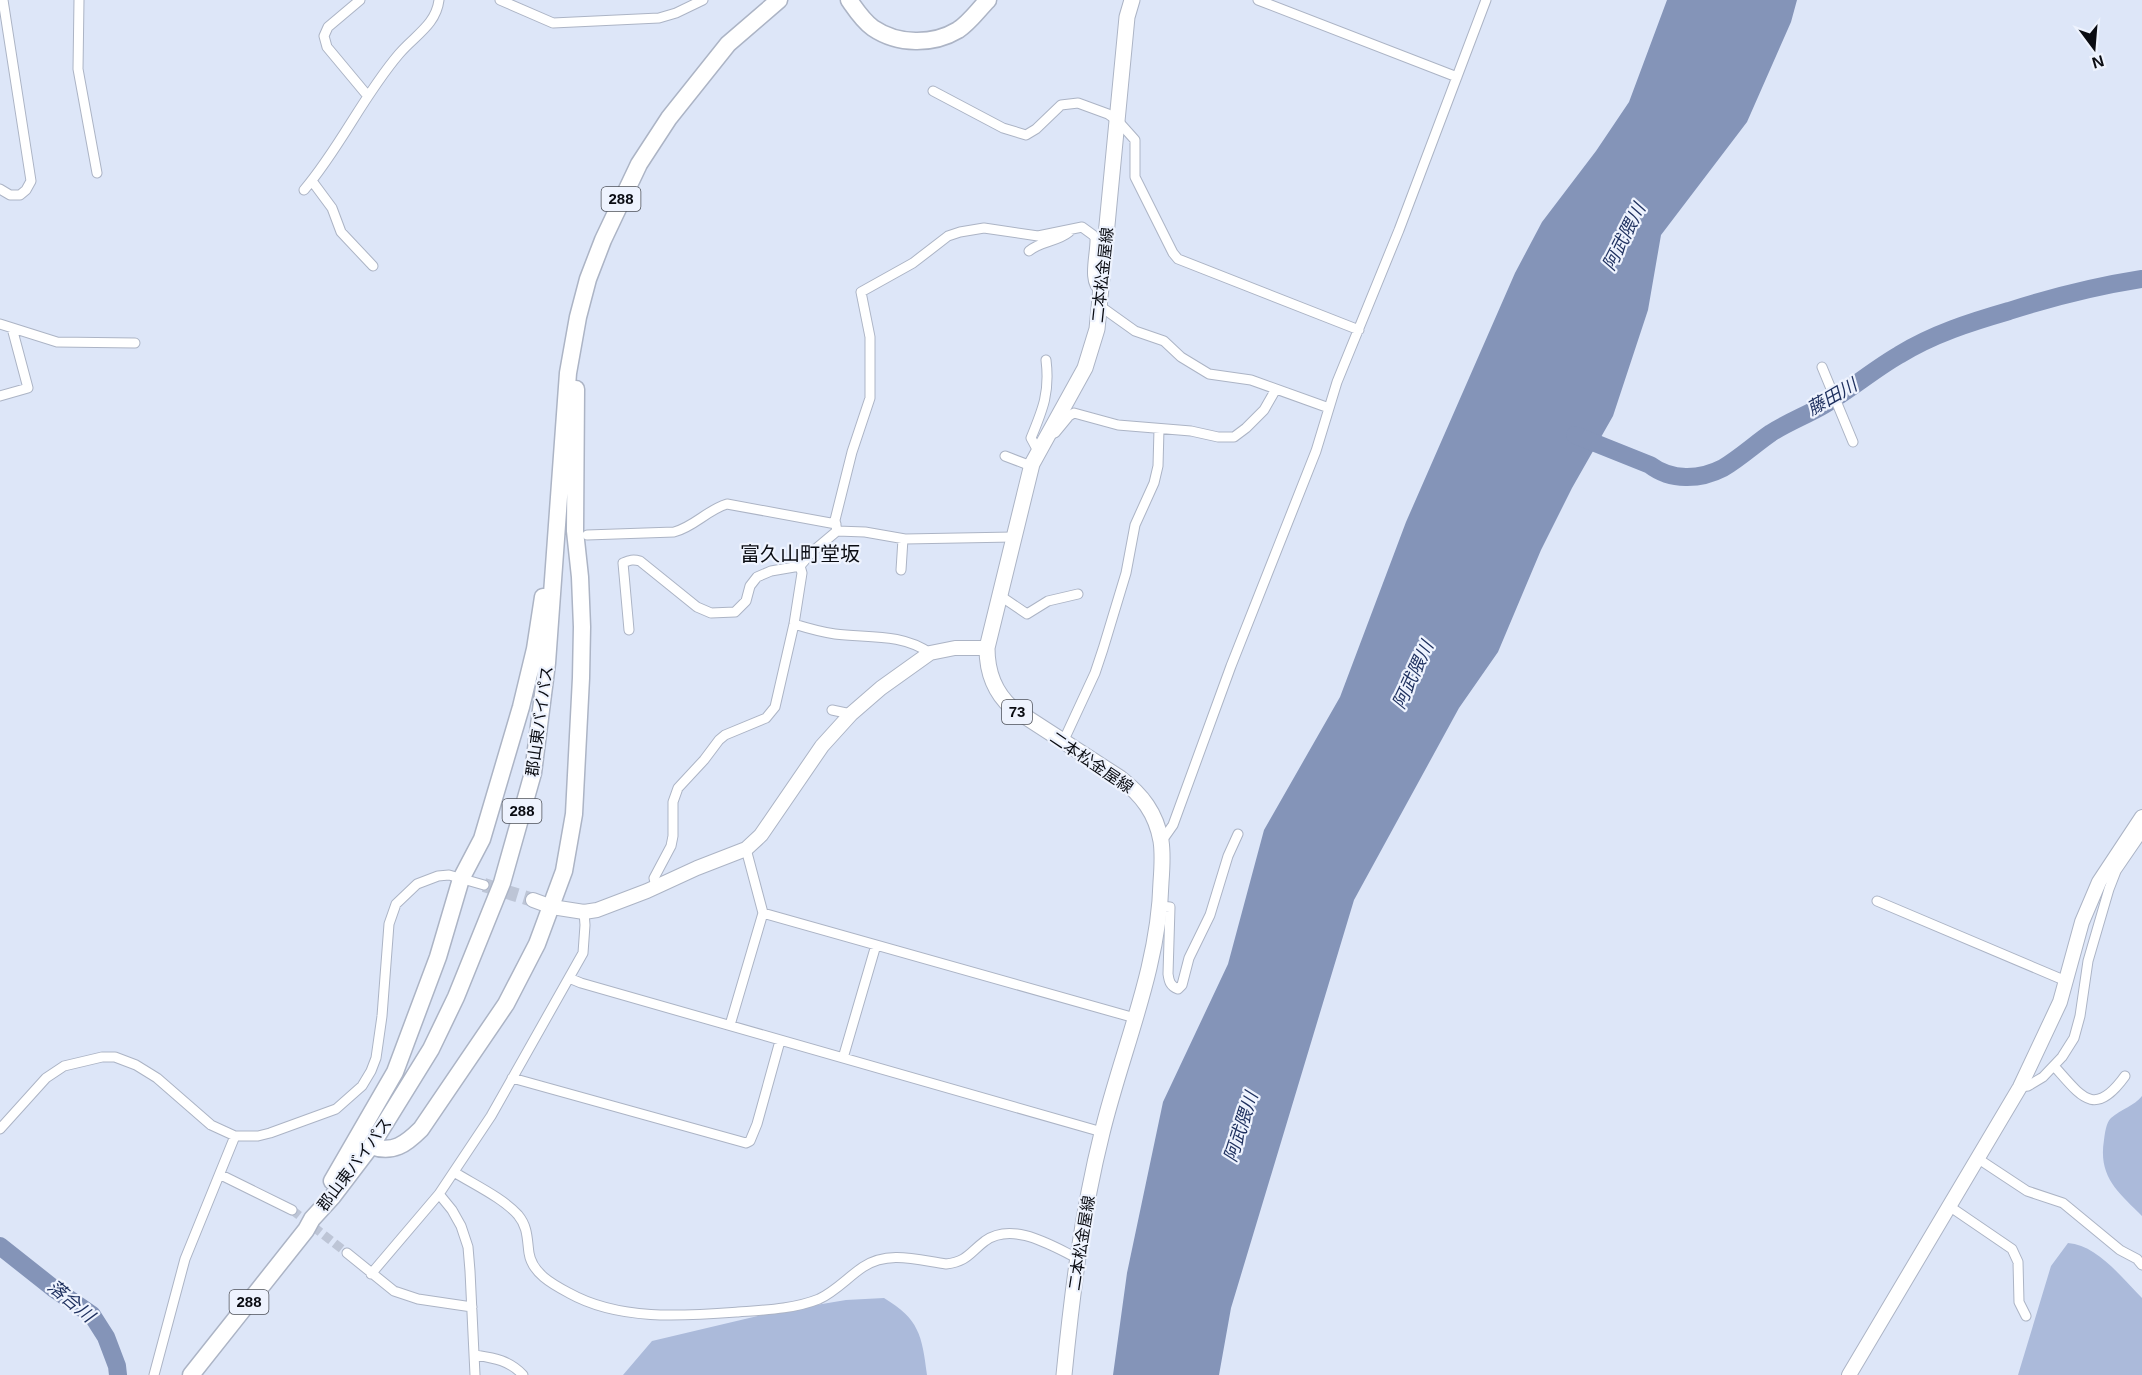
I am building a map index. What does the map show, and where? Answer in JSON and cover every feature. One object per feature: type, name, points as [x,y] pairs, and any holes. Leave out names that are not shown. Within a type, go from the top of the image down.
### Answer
[{"type":"highway","name":"郡山東バイパス","points":[[191,1375],[371,1146],[430,1049],[456,997],[502,883],[533,773],[551,620],[568,373],[588,279],[620,200],[652,141],[702,74],[728,44],[779,0]]},
{"type":"highway","name":"郡山東バイパス","points":[[702,74],[794,0]]},
{"type":"highway","points":[[849,0],[873,28],[890,36],[914,41],[935,39],[957,30],[968,22],[988,0]]},
{"type":"highway","points":[[371,1146],[384,1150],[395,1148],[406,1144],[421,1129],[506,1004],[537,944],[564,871],[574,814],[581,678],[581,597],[575,531],[577,393],[574,340]]},
{"type":"highway","points":[[309,1225],[394,1072],[438,957],[461,879],[482,839],[536,650],[544,588],[555,435],[568,373]]},
{"type":"main road","name":"二本松金屋線","points":[[1064,1375],[1082,1227],[1102,1132],[1152,954],[1161,906],[1161,842],[1152,813],[1137,791],[1004,701],[990,675],[987,648],[1031,466],[1084,368],[1097,329],[1127,17],[1132,0]]},
{"type":"street","points":[[0,189],[10,195],[20,195],[31,181],[3,0]]},
{"type":"street","points":[[79,0],[78,69],[97,172]]},
{"type":"street","points":[[360,0],[328,27],[324,36],[327,47],[367,95]]},
{"type":"street","points":[[304,190],[367,95],[400,53],[431,22],[438,11],[439,0]]},
{"type":"street","points":[[500,0],[553,23],[658,18],[684,10],[704,0]]},
{"type":"street","points":[[1258,0],[1457,77]]},
{"type":"street","points":[[1161,842],[1173,825],[1231,666],[1316,451],[1337,382],[1486,0]]},
{"type":"street","points":[[933,91],[1021,135],[1031,133],[1061,105],[1070,103],[1089,106],[1108,114],[1118,121],[1135,140],[1134,167],[1138,185],[1173,254],[1178,259],[1359,330]]},
{"type":"street","points":[[312,181],[332,208],[341,232],[373,266]]},
{"type":"street","points":[[628,630],[623,563],[628,560],[640,561],[697,607],[711,613],[735,612],[746,601],[750,586],[757,577],[771,571],[800,566],[836,527],[852,452],[870,398],[870,337],[861,292],[913,263],[948,236],[960,232],[984,228],[1038,236],[1082,227],[1094,235],[1093,279],[1101,298],[1136,332],[1164,341],[1181,357],[1209,374],[1251,380],[1329,408]]},
{"type":"street","points":[[1029,251],[1035,246],[1057,240],[1072,230]]},
{"type":"street","points":[[0,324],[57,342],[135,343]]},
{"type":"street","points":[[0,396],[28,388],[12,328]]},
{"type":"street","points":[[1046,360],[1048,380],[1044,409],[1031,438],[1042,445],[1074,413],[1118,425],[1234,437],[1264,410],[1276,389]]},
{"type":"street","points":[[1823,370],[1852,439]]},
{"type":"street","points":[[1063,742],[1100,657],[1126,573],[1136,525],[1154,483],[1158,466],[1159,429]]},
{"type":"street","points":[[1005,456],[1031,466]]},
{"type":"street","points":[[587,535],[674,532],[685,529],[715,508],[727,504],[903,539],[1013,537]]},
{"type":"street","points":[[901,570],[903,539]]},
{"type":"street","points":[[656,888],[654,878],[671,846],[673,802],[678,788],[725,735],[766,718],[773,712],[794,624],[802,573],[800,566]]},
{"type":"street","points":[[999,595],[1027,614],[1043,603],[1078,594]]},
{"type":"street","points":[[794,624],[836,634],[900,640],[920,646],[930,653]]},
{"type":"street","points":[[532,900],[552,907],[584,912],[611,906],[746,849],[761,835],[816,753],[851,714],[881,688],[930,653],[955,648],[987,648]]},
{"type":"street","points":[[832,710],[851,714]]},
{"type":"street","points":[[1849,1375],[2020,1087],[2047,1034],[2060,1002],[2082,922],[2099,882],[2142,817]]},
{"type":"street","points":[[2020,1087],[2036,1082],[2054,1066],[2074,1038],[2080,1016],[2088,961],[2109,889],[2116,871],[2142,833]]},
{"type":"street","points":[[1161,906],[1170,907],[1168,974],[1173,987],[1178,989],[1182,985],[1189,958],[1210,915],[1228,856],[1238,834]]},
{"type":"street","points":[[730,1025],[763,913],[746,849]]},
{"type":"street","points":[[0,1128],[46,1078],[64,1066],[102,1057],[114,1057],[136,1065],[157,1078],[211,1125],[235,1136],[258,1136],[270,1133],[336,1109],[362,1086],[371,1071],[379,1044],[386,946],[392,912],[407,892],[428,879],[449,875],[484,885]]},
{"type":"street","points":[[1877,901],[2066,981]]},
{"type":"street","points":[[371,1274],[439,1194],[491,1116],[569,978],[584,947],[584,912]]},
{"type":"street","points":[[763,913],[1135,1018]]},
{"type":"street","points":[[843,1058],[876,945]]},
{"type":"street","points":[[569,978],[780,1041],[1102,1132]]},
{"type":"street","points":[[512,1078],[746,1143],[750,1141],[758,1124],[780,1041]]},
{"type":"street","points":[[2054,1066],[2080,1095],[2088,1100],[2108,1095],[2126,1076]]},
{"type":"street","points":[[153,1375],[185,1259],[235,1136]]},
{"type":"street","points":[[1977,1158],[2026,1191],[2063,1203],[2142,1265]]},
{"type":"street","points":[[454,1172],[517,1214],[525,1225],[529,1252],[535,1270],[544,1278],[584,1300],[615,1309],[687,1315],[793,1306],[819,1299],[844,1283],[862,1267],[877,1259],[900,1257],[946,1264],[961,1262],[981,1244],[997,1235],[1016,1234],[1032,1238],[1077,1258]]},
{"type":"street","points":[[221,1175],[280,1202],[292,1210]]},
{"type":"street","points":[[439,1194],[452,1210],[464,1234],[470,1271],[475,1375]]},
{"type":"street","points":[[1949,1206],[2012,1249],[2018,1262],[2019,1302],[2026,1316]]},
{"type":"street","points":[[347,1253],[394,1291],[418,1299],[472,1307]]},
{"type":"street","points":[[475,1355],[503,1360],[523,1375]]},
{"type":"shaded area","points":[[2142,1096],[2142,1216],[2112,1183],[2104,1164],[2103,1153],[2105,1131],[2109,1120]]},
{"type":"shaded area","points":[[2068,1243],[2079,1245],[2099,1256],[2142,1298],[2142,1375],[2018,1375],[2051,1266]]},
{"type":"shaded area","points":[[884,1298],[905,1313],[917,1329],[927,1375],[623,1375],[652,1341],[774,1312],[846,1300]]},
{"type":"water","name":"阿武隈川","points":[[1667,0],[1797,0],[1791,22],[1747,122],[1661,235],[1648,310],[1613,416],[1572,488],[1541,550],[1498,652],[1459,708],[1354,900],[1231,1308],[1219,1375],[1113,1375],[1127,1273],[1163,1102],[1228,964],[1264,830],[1340,697],[1406,522],[1515,273],[1542,222],[1596,151],[1629,102]]},
{"type":"waterway","name":"藤田川","points":[[1575,435],[1667,474],[1686,477],[1705,475],[1723,468],[1771,433],[1824,405],[1889,361],[1925,341],[1966,324],[2042,301],[2142,279]]},
{"type":"waterway","name":"落合川","points":[[0,1246],[53,1288],[92,1315],[106,1337],[118,1375]]},
{"type":"tunnel","points":[[484,885],[533,900]]},
{"type":"tunnel","points":[[292,1210],[347,1253]]},
{"type":"district","name":"富久山町堂坂","points":[[800,554]]}]
